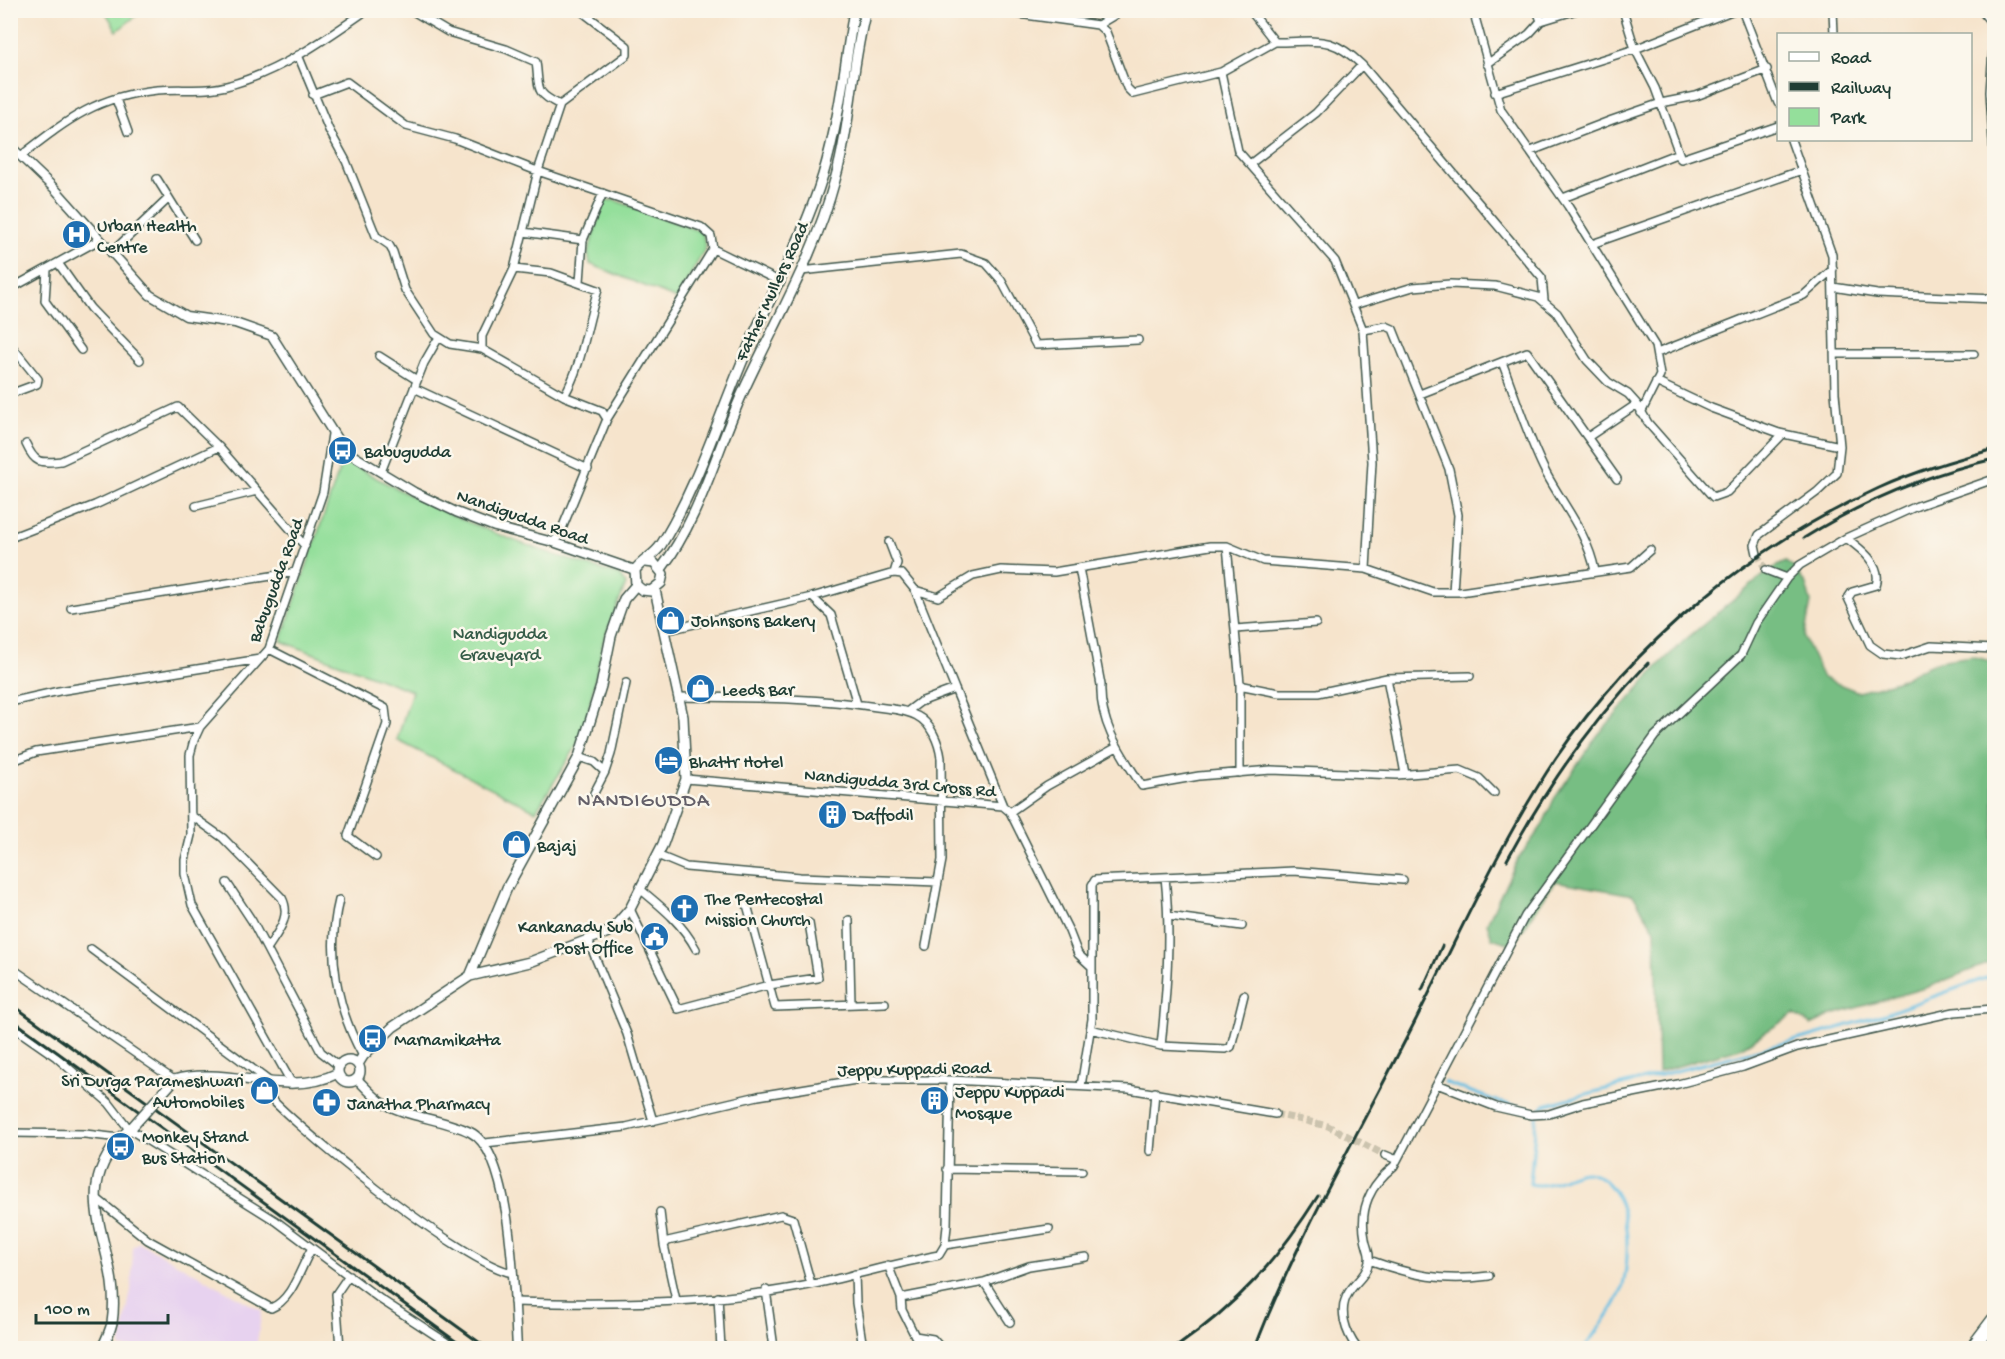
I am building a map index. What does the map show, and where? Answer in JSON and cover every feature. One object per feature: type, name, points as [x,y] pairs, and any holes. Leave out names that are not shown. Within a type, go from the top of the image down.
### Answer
[{"type":"highway","points":[[1972,1348],[1995,1319]]},
{"type":"main road","points":[[646,562],[654,563],[661,569],[661,583],[655,590],[642,590],[636,585],[635,570],[660,548],[674,524],[742,362],[781,282],[823,175],[838,108],[854,10]]},
{"type":"main road","name":"Father Mullers Road","points":[[661,569],[681,539],[742,393],[801,271],[835,182],[845,140],[866,10]]},
{"type":"main road","points":[[470,976],[507,888],[579,757],[600,686],[611,636],[624,598],[636,585]]},
{"type":"main road","points":[[338,1069],[345,1081],[357,1079],[360,1072],[360,1060],[393,1027],[470,976],[530,962],[611,931],[630,909],[657,855],[686,779],[683,717],[655,590]]},
{"type":"main road","points":[[102,1348],[112,1324],[113,1296],[96,1198],[100,1169],[120,1138],[174,1080],[211,1074],[269,1081],[318,1080],[350,1059],[360,1060]]},
{"type":"street","points":[[22,155],[67,120],[116,99],[154,91],[230,86],[267,71],[298,55],[356,14],[367,10]]},
{"type":"street","points":[[411,10],[448,32],[506,49],[536,62],[537,88],[543,97],[560,105]]},
{"type":"street","points":[[482,349],[482,336],[514,269],[538,171],[560,105],[627,55],[627,46],[580,10]]},
{"type":"street","points":[[989,10],[1098,25],[1106,32],[1127,88],[1133,94],[1221,72],[1275,42],[1322,41],[1343,46],[1362,65],[1542,278],[1544,300]]},
{"type":"street","points":[[1098,25],[1123,10]]},
{"type":"street","points":[[1250,10],[1275,42]]},
{"type":"street","points":[[1473,10],[1501,110],[1563,198],[1657,353],[1660,375],[1641,413]]},
{"type":"street","points":[[1537,10],[1541,21]]},
{"type":"street","points":[[1487,64],[1530,34],[1541,21],[1577,10]]},
{"type":"street","points":[[1623,10],[1635,49],[1661,104],[1681,159]]},
{"type":"street","points":[[1496,93],[1635,49],[1734,10]]},
{"type":"street","points":[[1742,10],[1776,87]]},
{"type":"street","points":[[1833,10],[1834,33]]},
{"type":"street","points":[[1981,10],[1989,20],[1994,35],[1990,92],[1995,159]]},
{"type":"street","points":[[298,55],[313,94],[346,161],[376,237],[389,244],[405,290],[434,334],[450,344],[482,349],[564,396],[602,411],[607,419]]},
{"type":"street","points":[[1250,164],[1316,113],[1362,65]]},
{"type":"street","points":[[1531,151],[1661,104],[1696,96],[1767,69]]},
{"type":"street","points":[[1221,72],[1238,151],[1335,261],[1363,330],[1372,462],[1366,568]]},
{"type":"street","points":[[313,94],[347,82],[406,126],[455,139],[538,171],[701,227],[711,236],[712,249],[607,419],[588,469],[559,536],[554,542]]},
{"type":"street","points":[[116,99],[128,132]]},
{"type":"street","points":[[1681,159],[1777,127]]},
{"type":"street","points":[[1757,554],[1755,545],[1759,535],[1823,487],[1836,473],[1840,446],[1835,393],[1836,354],[1832,255],[1791,141]]},
{"type":"street","name":"Nandigudda Road","points":[[10,146],[22,155],[150,295],[186,316],[235,322],[272,336],[344,450],[456,512],[495,527],[554,542],[635,570]]},
{"type":"street","points":[[1563,198],[1676,154],[1681,159]]},
{"type":"street","points":[[1592,244],[1802,170]]},
{"type":"street","points":[[157,179],[195,240]]},
{"type":"street","points":[[580,282],[583,240],[603,193]]},
{"type":"street","points":[[111,254],[169,198]]},
{"type":"street","points":[[523,232],[583,240]]},
{"type":"street","points":[[10,289],[99,240]]},
{"type":"street","points":[[712,249],[781,282]]},
{"type":"street","points":[[801,271],[962,254],[986,263],[1001,280],[1036,345],[1138,340]]},
{"type":"street","points":[[58,263],[90,308],[140,360]]},
{"type":"street","points":[[514,269],[551,273],[598,290],[576,372],[564,396]]},
{"type":"street","points":[[1657,353],[1803,295],[1833,269]]},
{"type":"street","points":[[46,270],[45,301],[81,350]]},
{"type":"street","points":[[1354,305],[1413,288],[1450,284],[1495,286],[1544,300],[1557,313],[1587,360],[1608,382],[1628,394],[1641,413],[1713,497],[1727,492],[1783,434]]},
{"type":"street","points":[[1833,287],[1877,294],[1995,298]]},
{"type":"street","points":[[1363,330],[1386,326],[1393,329],[1449,469],[1458,515],[1453,592]]},
{"type":"street","points":[[381,472],[417,380],[440,337]]},
{"type":"street","points":[[10,344],[38,379],[37,384],[10,394]]},
{"type":"street","points":[[1420,394],[1527,352],[1617,478]]},
{"type":"street","points":[[1836,354],[1974,354]]},
{"type":"street","points":[[379,356],[417,380]]},
{"type":"street","points":[[1502,362],[1546,472],[1572,515],[1589,550],[1595,571]]},
{"type":"street","points":[[1656,382],[1711,408],[1783,434],[1840,446]]},
{"type":"street","points":[[414,388],[588,469]]},
{"type":"street","points":[[1588,437],[1637,404]]},
{"type":"street","points":[[26,444],[32,458],[42,463],[61,461],[178,407],[219,447],[305,546]]},
{"type":"street","name":"Babugudda Road","points":[[291,1082],[192,905],[185,874],[192,816],[190,755],[200,727],[269,649],[323,492],[332,434]]},
{"type":"street","points":[[10,538],[95,505],[219,447]]},
{"type":"street","points":[[1356,1348],[1349,1337],[1343,1305],[1349,1292],[1362,1278],[1370,1260],[1364,1232],[1365,1207],[1370,1191],[1397,1160],[1485,988],[1538,896],[1655,736],[1741,655],[1756,623],[1787,578],[1800,565],[1846,538],[1917,506],[1995,479]]},
{"type":"street","points":[[196,506],[257,491]]},
{"type":"street","points":[[1846,538],[1869,557],[1878,575],[1876,585],[1852,592],[1848,598],[1866,638],[1875,650],[1891,656],[1931,646],[1995,649]]},
{"type":"street","points":[[889,542],[897,563],[894,573]]},
{"type":"street","points":[[1227,546],[1239,683],[1240,773]]},
{"type":"street","points":[[915,590],[938,597],[973,576],[1001,570],[1032,572],[1079,568],[1185,548],[1227,546],[1263,561],[1366,568],[1433,592],[1453,592],[1631,567],[1650,550]]},
{"type":"street","points":[[1079,568],[1101,685],[1100,699],[1110,733],[1142,786],[1199,776],[1271,770],[1405,774],[1460,770],[1479,778],[1494,793]]},
{"type":"street","points":[[1766,570],[1787,578]]},
{"type":"street","points":[[71,608],[296,572]]},
{"type":"street","points":[[664,631],[812,597],[894,573],[902,574],[915,590],[1006,809],[1069,931],[1078,954],[1091,966]]},
{"type":"street","points":[[812,597],[831,615],[857,704]]},
{"type":"street","points":[[1235,630],[1316,623]]},
{"type":"street","points":[[269,649],[385,708],[387,724],[348,836],[376,857]]},
{"type":"street","points":[[10,702],[260,659]]},
{"type":"street","points":[[1239,683],[1279,693],[1318,693],[1387,678],[1470,676]]},
{"type":"street","points":[[1387,678],[1405,774]]},
{"type":"street","points":[[594,793],[611,754],[626,683]]},
{"type":"street","points":[[908,711],[920,702],[955,689]]},
{"type":"street","points":[[679,697],[772,698],[857,704],[908,711],[920,717],[939,744],[941,800],[942,860],[926,946]]},
{"type":"street","points":[[10,762],[36,752],[200,727]]},
{"type":"street","points":[[1006,809],[1117,747]]},
{"type":"street","points":[[579,757],[594,762],[604,772]]},
{"type":"street","name":"Nandigudda 3rd Cross Rd","points":[[686,779],[941,800],[1006,809]]},
{"type":"street","points":[[192,816],[223,838],[282,898],[286,906],[285,918],[267,949]]},
{"type":"street","points":[[657,855],[686,867],[800,877],[938,882]]},
{"type":"street","points":[[1082,1086],[1090,1029],[1092,885],[1095,880],[1294,871],[1403,880]]},
{"type":"street","points":[[1161,1046],[1168,971],[1165,877]]},
{"type":"street","points":[[227,883],[267,949],[321,1052],[338,1069]]},
{"type":"street","points":[[640,889],[670,913],[687,932],[696,949]]},
{"type":"street","points":[[339,900],[333,927],[333,959],[343,1010],[360,1060]]},
{"type":"street","points":[[746,901],[775,1006],[885,1003]]},
{"type":"street","points":[[630,909],[678,1009],[769,985],[818,978],[809,923]]},
{"type":"street","points":[[1168,916],[1242,926]]},
{"type":"street","points":[[849,921],[851,1004]]},
{"type":"street","points":[[588,940],[627,1034],[653,1121]]},
{"type":"street","points":[[91,949],[269,1081]]},
{"type":"street","points":[[10,967],[174,1080]]},
{"type":"street","points":[[1090,1029],[1161,1046],[1225,1049],[1231,1047],[1244,995]]},
{"type":"street","points":[[1437,1084],[1496,1107],[1542,1115],[1583,1103],[1678,1084],[1743,1067],[1797,1047],[1914,1019],[1954,1012],[1995,1010]]},
{"type":"street","points":[[10,1025],[56,1057],[109,1103],[131,1128],[234,1193],[455,1348]]},
{"type":"street","points":[[357,1079],[380,1101],[403,1110],[439,1119],[473,1133],[485,1143],[497,1176],[510,1228],[517,1348]]},
{"type":"street","points":[[254,1080],[268,1097],[321,1143],[410,1214],[494,1268],[513,1273]]},
{"type":"street","name":"Jeppu Kuppadi Road","points":[[485,1143],[626,1127],[758,1096],[856,1080],[950,1080],[1082,1086],[1155,1092],[1275,1114]]},
{"type":"street","points":[[514,1302],[574,1304],[718,1297],[811,1284],[939,1255],[945,1245],[950,1080]]},
{"type":"street","points":[[1150,1151],[1155,1092]]},
{"type":"street","points":[[10,1133],[85,1134],[120,1138]]},
{"type":"street","points":[[1385,1155],[1397,1160]]},
{"type":"street","points":[[947,1169],[1082,1171]]},
{"type":"street","points":[[96,1198],[148,1240],[271,1308],[282,1304],[290,1293],[312,1248]]},
{"type":"street","points":[[660,1212],[664,1245],[676,1300]]},
{"type":"street","points":[[664,1245],[668,1240],[781,1215],[793,1219],[811,1284]]},
{"type":"street","points":[[945,1245],[1049,1229]]},
{"type":"street","points":[[901,1298],[984,1282],[1029,1266],[1086,1257]]},
{"type":"street","points":[[1370,1260],[1416,1276],[1441,1280],[1489,1276]]},
{"type":"street","points":[[888,1265],[901,1298],[902,1310],[915,1336],[933,1339],[941,1348]]},
{"type":"street","points":[[855,1274],[856,1303],[863,1348]]},
{"type":"street","points":[[340,1348],[336,1294],[349,1275]]},
{"type":"street","points":[[984,1282],[1010,1322]]},
{"type":"street","points":[[766,1290],[774,1348]]},
{"type":"street","points":[[718,1297],[721,1348]]},
{"type":"shaded area","points":[[139,1242],[262,1311],[256,1348],[120,1348],[131,1290],[133,1247]]},
{"type":"green space","points":[[105,11],[142,11],[117,31]]},
{"type":"green space","points":[[614,200],[702,232],[706,247],[677,299],[590,264],[588,253],[604,201]]},
{"type":"green space","name":"Nandigudda Graveyard","points":[[343,459],[443,511],[512,540],[619,575],[626,584],[603,642],[586,722],[576,747],[536,811],[397,740],[412,691],[281,641]]},
{"type":"green space","points":[[1786,562],[1795,569],[1806,585],[1811,602],[1804,638],[1823,678],[1859,692],[1897,681],[1938,661],[1972,656],[1994,662],[1994,961],[1928,987],[1832,1015],[1811,1025],[1794,1014],[1740,1048],[1658,1072],[1655,930],[1633,895],[1555,881],[1513,945],[1492,938],[1487,923],[1518,859],[1542,826],[1554,799],[1597,736],[1661,663],[1686,639],[1770,570]]},
{"type":"waterway","points":[[1584,1348],[1621,1293],[1627,1256],[1625,1222],[1614,1192],[1605,1180],[1592,1173],[1579,1173],[1547,1184],[1530,1184],[1536,1119],[1538,1111],[1544,1105],[1812,1036],[1885,1014],[1994,975]]},
{"type":"waterway","points":[[1444,1082],[1499,1102],[1538,1111]]},
{"type":"tunnel","points":[[1757,554],[1766,570]]},
{"type":"tunnel","points":[[1275,1114],[1328,1126],[1385,1155]]},
{"type":"railway","points":[[1255,1348],[1307,1229],[1496,860],[1535,791],[1587,716],[1659,637],[1742,568],[1786,538],[1832,511],[1893,482],[1936,466],[1994,449]]},
{"type":"railway","points":[[1804,538],[1872,501],[1920,481],[1994,459]]},
{"type":"railway","points":[[1507,860],[1537,807],[1571,757],[1607,709],[1648,663]]},
{"type":"railway","points":[[1422,990],[1442,946]]},
{"type":"railway","points":[[10,1003],[487,1348]]},
{"type":"railway","points":[[10,1018],[465,1348]]},
{"type":"railway","points":[[1175,1348],[1218,1315],[1255,1280],[1287,1241],[1318,1196]]},
{"type":"place","name":"Urban Health Centre","points":[[76,235]]},
{"type":"place","name":"Babugudda","points":[[343,451]]},
{"type":"place","name":"Johnsons Bakery","points":[[670,620]]},
{"type":"place","name":"Leeds Bar","points":[[701,689]]},
{"type":"place","name":"Bhattr Hotel","points":[[668,761]]},
{"type":"place","name":"Daffodil","points":[[832,814]]},
{"type":"place","name":"Bajaj","points":[[516,845]]},
{"type":"place","name":"The Pentecostal Mission Church","points":[[684,908]]},
{"type":"place","name":"Kankanady Sub Post Office","points":[[654,936]]},
{"type":"place","name":"Marnamikatta","points":[[373,1039]]},
{"type":"place","name":"Sri Durga Parameshwari Automobiles","points":[[265,1090]]},
{"type":"place","name":"Jeppu Kuppadi Mosque","points":[[934,1101]]},
{"type":"place","name":"Janatha Pharmacy","points":[[326,1103]]},
{"type":"place","name":"Monkey Stand Bus Station","points":[[121,1146]]},
{"type":"district","name":"NANDIGUDDA","points":[[644,799]]}]
